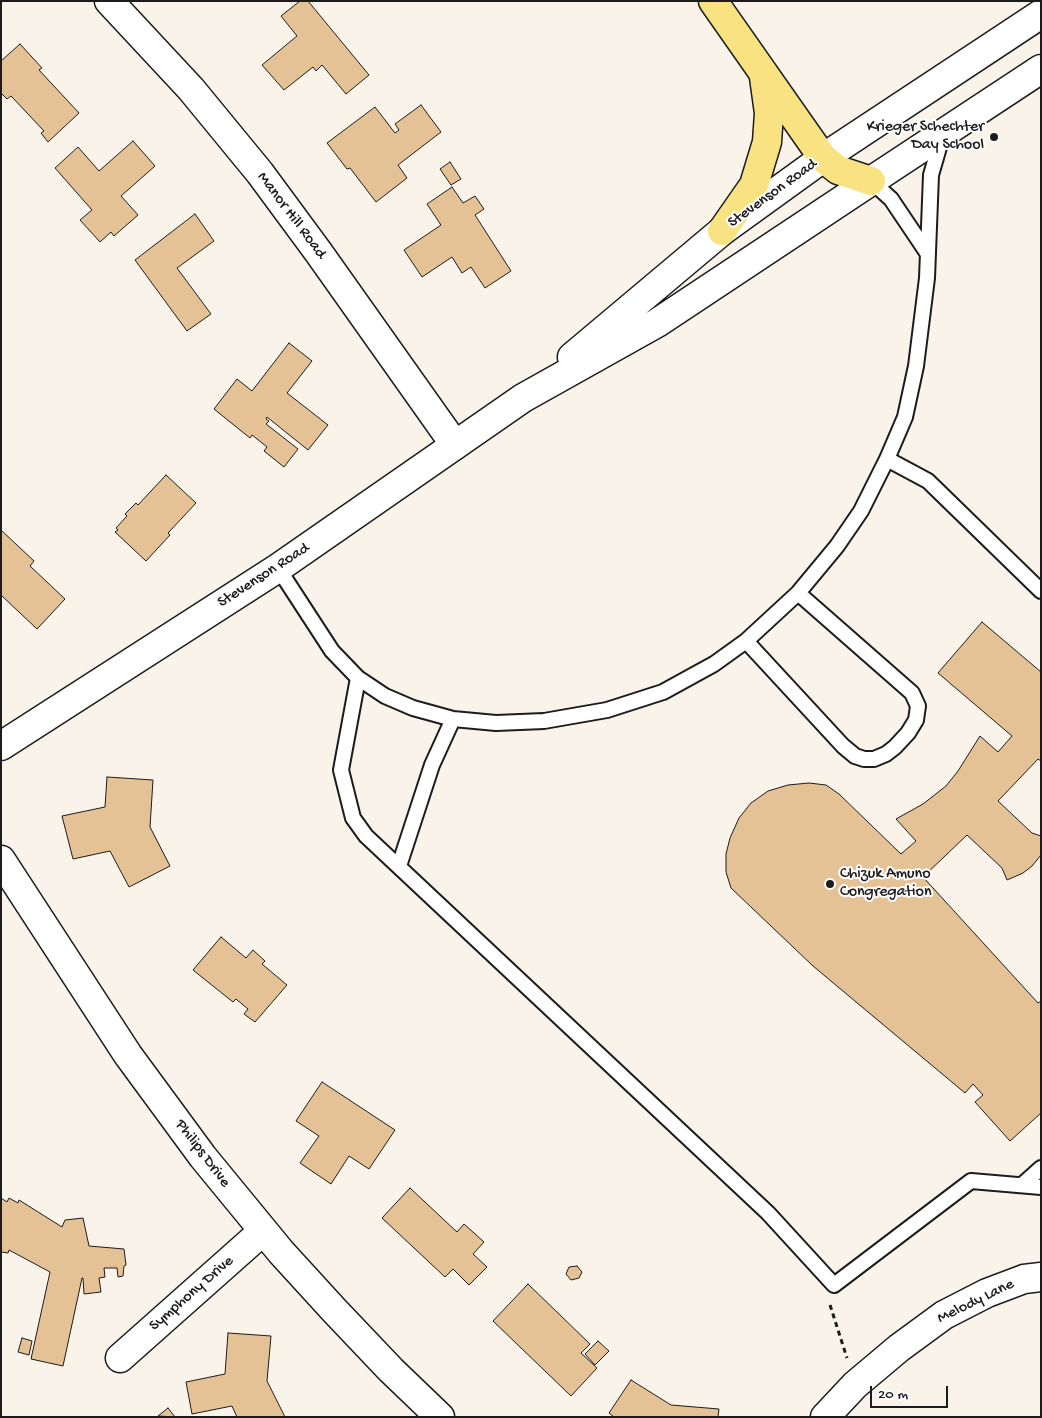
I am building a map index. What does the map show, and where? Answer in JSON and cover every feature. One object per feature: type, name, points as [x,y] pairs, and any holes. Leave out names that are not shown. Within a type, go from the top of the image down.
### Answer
[{"type":"highway","points":[[713,1],[823,158],[838,170],[871,181]]},
{"type":"highway","points":[[722,231],[754,185],[767,142],[769,113],[763,73]]},
{"type":"street","name":"Manor Hill Road","points":[[109,1],[191,89],[260,173],[455,445]]},
{"type":"street","name":"Stevenson Road","points":[[1,746],[278,568],[523,398],[722,231],[823,158],[1041,14]]},
{"type":"street","name":"Stevenson Road","points":[[523,398],[657,323],[1041,70]]},
{"type":"street","name":"Philips Drive","points":[[1,860],[128,1055],[203,1157],[263,1231],[340,1317],[440,1417]]},
{"type":"street","name":"Symphony Drive","points":[[120,1358],[263,1231]]},
{"type":"street","name":"Melody Lane","points":[[825,1417],[855,1385],[899,1348],[944,1315],[987,1293],[1024,1279],[1041,1277]]},
{"type":"lane","points":[[278,568],[332,651],[358,678],[385,696],[413,708],[452,719],[496,723],[544,721],[607,710],[663,692],[714,664],[746,641],[798,593],[861,511],[888,459],[905,417],[916,366],[927,278],[932,174],[942,134]]},
{"type":"lane","points":[[871,181],[891,199],[928,254]]},
{"type":"lane","points":[[888,459],[928,481],[1041,591]]},
{"type":"lane","points":[[746,641],[854,756],[874,759],[895,747],[908,733],[916,720],[918,706],[912,693],[798,593]]},
{"type":"lane","points":[[358,678],[341,770],[353,818],[366,836],[768,1213],[834,1285],[971,1180],[1041,1187]]},
{"type":"lane","points":[[399,866],[432,765],[452,719]]},
{"type":"lane","points":[[1022,1186],[1041,1168]]},
{"type":"path","points":[[834,1285],[829,1303],[855,1385]]},
{"type":"building","points":[[300,1],[308,1],[369,75],[346,94],[322,65],[316,71],[313,67],[284,90],[262,65],[297,36],[281,16]]},
{"type":"building","points":[[20,44],[42,68],[39,70],[79,113],[48,142],[41,133],[44,131],[11,96],[7,99],[1,93],[1,61]]},
{"type":"building","points":[[421,105],[441,132],[398,165],[407,178],[376,202],[350,168],[347,169],[327,143],[375,107],[395,133],[399,130],[395,124]]},
{"type":"building","points":[[133,141],[155,166],[121,196],[138,215],[114,236],[111,232],[100,242],[80,220],[92,210],[55,168],[78,147],[99,171]]},
{"type":"building","points":[[450,162],[461,179],[451,185],[440,169]]},
{"type":"building","points":[[452,187],[463,203],[475,196],[484,209],[475,215],[511,271],[485,288],[471,267],[462,273],[452,257],[422,277],[404,250],[441,225],[427,204]]},
{"type":"building","points":[[195,214],[214,241],[177,268],[211,314],[187,331],[135,260]]},
{"type":"building","points":[[289,343],[312,361],[287,393],[328,425],[308,450],[267,417],[266,419],[269,421],[266,424],[298,449],[284,467],[264,451],[267,447],[252,435],[250,438],[214,409],[237,379],[252,391]]},
{"type":"building","points":[[166,475],[196,503],[168,533],[170,535],[146,561],[115,532],[118,530],[116,528],[127,516],[125,514],[136,503],[138,505]]},
{"type":"building","points":[[1,530],[34,561],[30,566],[65,599],[37,629],[1,597]]},
{"type":"building","name":"Chizuk Amuno Congregation","points":[[982,622],[1041,672],[1041,761],[1038,759],[998,801],[1032,833],[1041,836],[1041,855],[1023,873],[1007,880],[1002,868],[967,835],[923,877],[1038,1003],[1041,1001],[1041,1113],[1010,1141],[975,1102],[983,1095],[973,1084],[965,1093],[813,966],[731,888],[726,872],[726,854],[730,838],[739,818],[751,803],[768,791],[788,785],[809,783],[826,785],[839,794],[901,854],[916,841],[896,819],[923,804],[946,786],[980,736],[998,752],[1012,736],[938,673]]},
{"type":"building","points":[[107,777],[153,780],[150,827],[170,866],[129,887],[110,851],[73,859],[62,816],[105,807]]},
{"type":"building","points":[[221,937],[246,958],[253,950],[265,961],[262,964],[287,985],[255,1022],[244,1014],[248,1009],[236,999],[233,1002],[193,970]]},
{"type":"building","points":[[322,1082],[395,1130],[369,1169],[349,1156],[331,1184],[300,1163],[319,1136],[296,1121]]},
{"type":"building","points":[[410,1188],[457,1232],[464,1224],[484,1242],[473,1254],[487,1267],[469,1285],[453,1269],[445,1277],[382,1218]]},
{"type":"building","points":[[1,1198],[7,1202],[9,1198],[18,1203],[19,1200],[62,1227],[65,1220],[83,1218],[89,1246],[124,1249],[126,1265],[124,1266],[123,1276],[118,1277],[117,1268],[104,1268],[105,1277],[99,1278],[101,1292],[84,1294],[82,1278],[63,1366],[31,1359],[50,1272],[9,1250],[8,1253],[1,1252]]},
{"type":"building","points":[[577,1266],[582,1272],[579,1278],[571,1280],[566,1274],[569,1267]]},
{"type":"building","points":[[528,1284],[590,1344],[581,1353],[597,1368],[571,1396],[493,1321]]},
{"type":"building","points":[[228,1333],[271,1336],[267,1381],[285,1417],[237,1417],[232,1406],[192,1414],[186,1382],[225,1374]]},
{"type":"building","points":[[22,1338],[32,1341],[29,1355],[18,1352]]},
{"type":"building","points":[[598,1341],[609,1351],[595,1365],[585,1354]]},
{"type":"building","points":[[631,1380],[671,1405],[719,1409],[718,1417],[614,1417],[609,1413]]},
{"type":"building","points":[[168,1408],[175,1417],[158,1416]]},
{"type":"place","name":"Krieger Schechter Day School","points":[[994,137]]},
{"type":"place","name":"Chizuk Amuno Congregation","points":[[830,884]]}]
